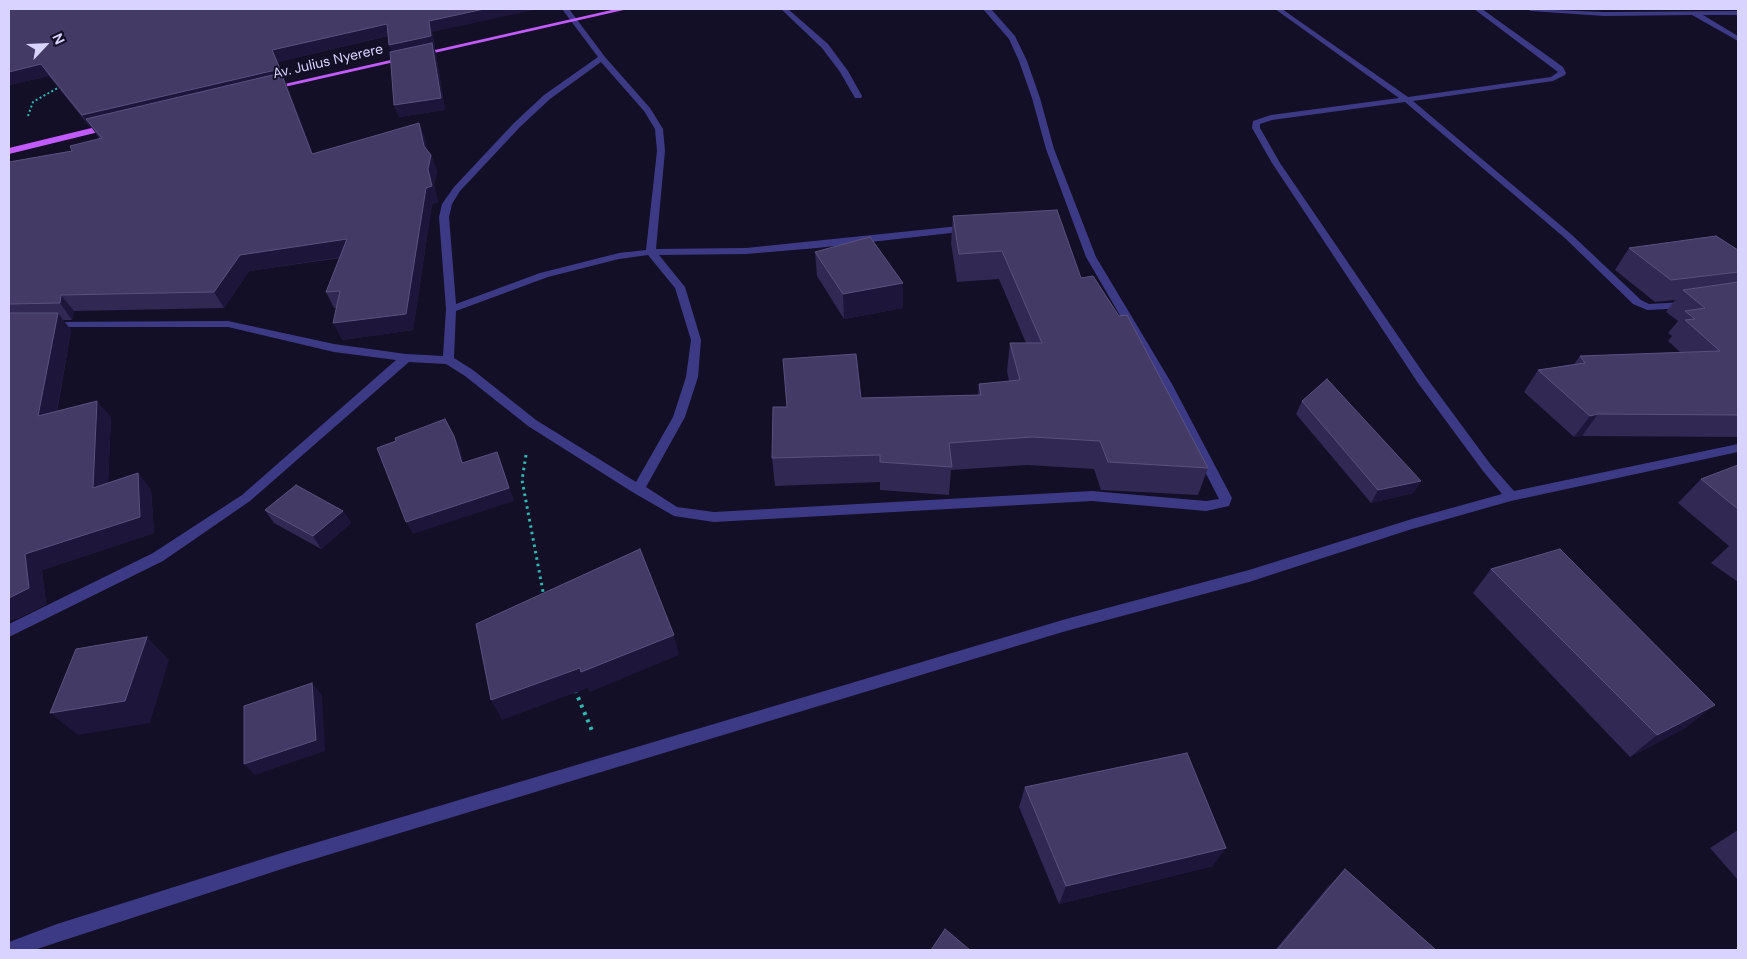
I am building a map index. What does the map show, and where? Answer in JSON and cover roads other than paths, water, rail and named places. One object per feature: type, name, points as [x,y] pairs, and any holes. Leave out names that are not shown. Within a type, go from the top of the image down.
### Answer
[{"type":"main road","name":"Av. Julius Nyerere","points":[[263,90],[624,9]]},
{"type":"main road","points":[[9,151],[120,125]]},
{"type":"street","points":[[566,9],[602,58],[647,110],[659,129],[661,151],[652,252],[680,287],[696,340],[692,377],[679,417],[638,490]]},
{"type":"street","points":[[784,9],[825,46],[844,71],[858,96]]},
{"type":"street","points":[[36,324],[228,324],[334,348],[406,358],[448,360],[469,373],[532,423],[674,511],[714,517],[1092,496],[1206,506],[1224,503],[1226,498],[1199,445],[1069,217],[1036,98],[1023,61],[1012,38],[987,9]]},
{"type":"street","points":[[1278,9],[1407,100],[1428,120],[1521,195],[1569,237],[1637,302],[1647,307],[1700,303]]},
{"type":"street","points":[[1478,9],[1551,62],[1560,69],[1562,74],[1554,79],[1272,118],[1256,123],[1256,128],[1276,164],[1422,380],[1487,468],[1511,496]]},
{"type":"street","points":[[1531,9],[1604,14],[1738,13]]},
{"type":"street","points":[[1695,14],[1738,39]]},
{"type":"street","points":[[448,360],[451,310],[444,217],[447,204],[457,188],[517,125],[546,98],[602,58]]},
{"type":"street","points":[[451,310],[544,275],[595,260],[652,252],[772,249],[976,227]]},
{"type":"street","points":[[9,631],[158,557],[246,498],[406,358]]},
{"type":"street","points":[[10,950],[57,933],[279,862],[1066,625],[1249,576],[1412,524],[1511,496],[1738,448]]}]
